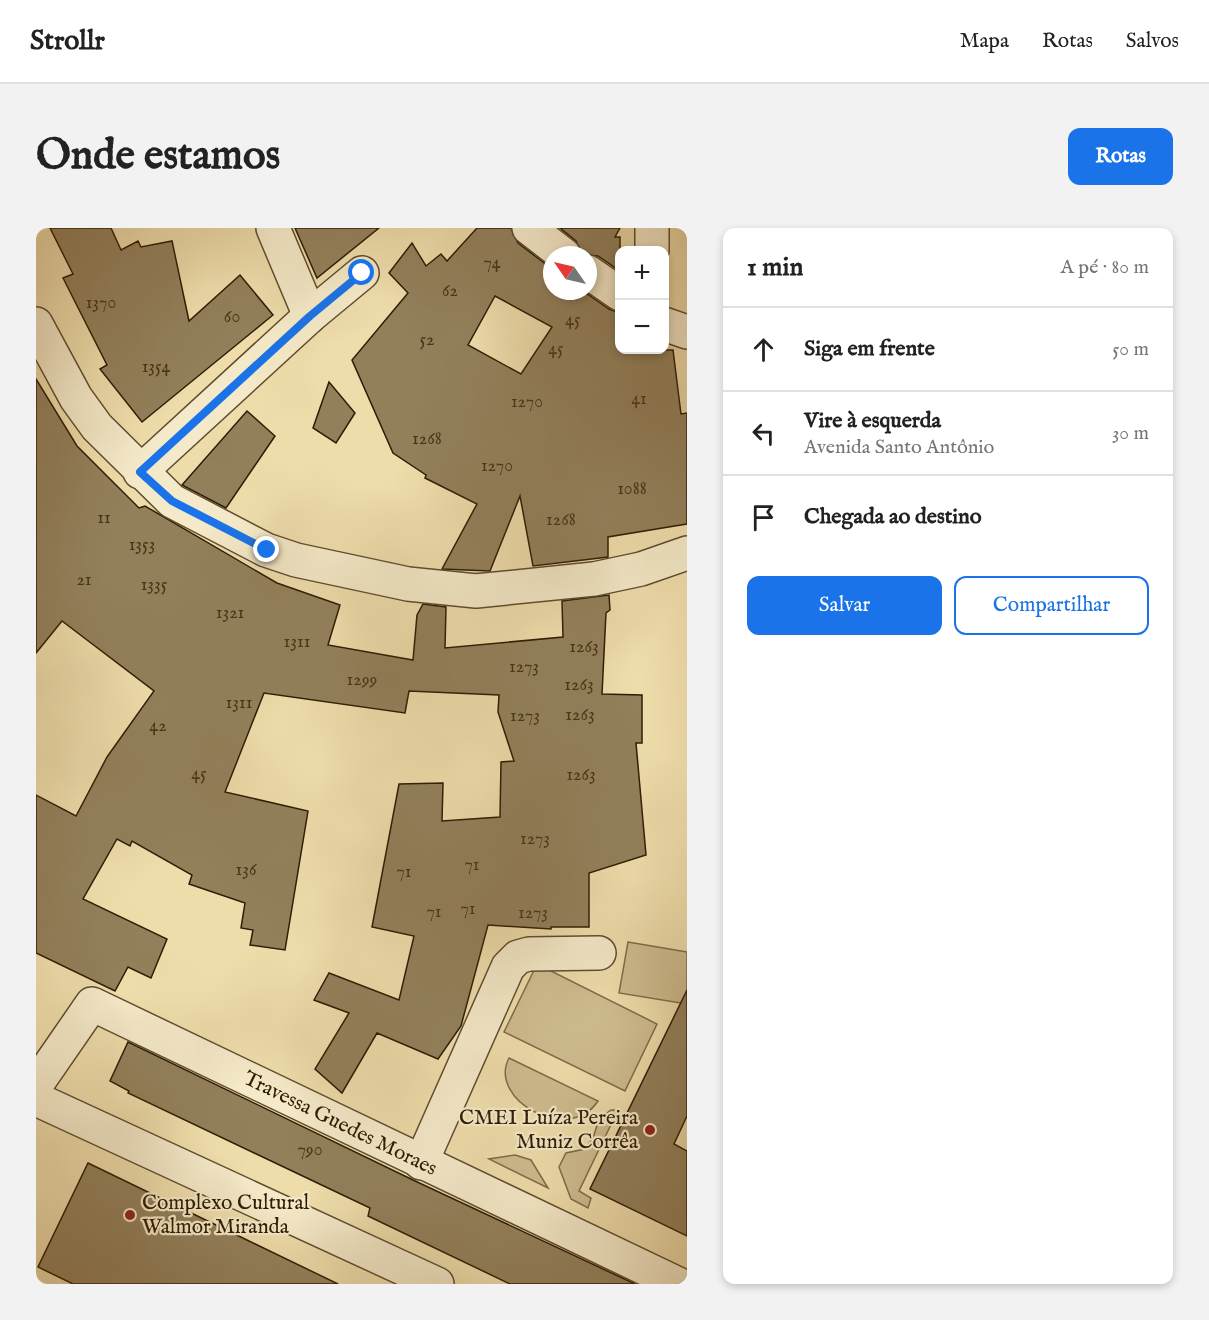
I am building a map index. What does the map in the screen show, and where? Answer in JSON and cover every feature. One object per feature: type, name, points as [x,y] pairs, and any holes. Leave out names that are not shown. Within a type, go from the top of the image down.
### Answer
[{"type":"street","points":[[273,228],[310,316]]},
{"type":"street","points":[[529,228],[552,246]]},
{"type":"street","points":[[652,228],[652,246]]},
{"type":"street","points":[[140,472],[310,316],[362,273]]},
{"type":"street","points":[[597,278],[615,291]]},
{"type":"street","points":[[36,324],[76,398],[97,427],[140,472],[172,501],[267,550],[296,560],[408,584],[476,591],[561,584],[641,569],[687,553]]},
{"type":"street","points":[[669,326],[687,332]]},
{"type":"street","points":[[421,1162],[508,967],[518,957],[529,954],[599,953]]},
{"type":"street","name":"Travessa Guedes Moraes","points":[[36,1085],[92,1004],[678,1284]]},
{"type":"street","points":[[36,1099],[437,1284]]},
{"type":"shaded area","points":[[628,942],[687,952],[687,1004],[619,993]]},
{"type":"shaded area","points":[[537,964],[657,1024],[625,1091],[504,1032]]},
{"type":"shaded area","points":[[509,1058],[598,1101],[585,1114],[569,1119],[551,1118],[534,1112],[520,1102],[510,1089],[505,1074]]},
{"type":"shaded area","points":[[611,1110],[618,1110],[579,1191],[591,1198],[588,1208],[571,1199],[559,1167],[566,1153],[585,1149],[593,1138],[599,1119]]},
{"type":"shaded area","points":[[515,1155],[531,1160],[548,1188],[489,1159]]},
{"type":"building","points":[[50,228],[111,228],[121,250],[138,241],[141,247],[172,241],[189,321],[240,275],[273,315],[142,422],[100,369],[107,365],[63,278],[73,274]]},
{"type":"building","points":[[295,228],[379,228],[317,278]]},
{"type":"building","points":[[477,228],[511,228],[518,243],[543,262],[543,300],[596,300],[615,311],[615,354],[669,354],[669,350],[673,350],[681,414],[687,413],[687,524],[608,537],[608,557],[533,566],[520,496],[490,571],[442,569],[477,504],[425,478],[426,475],[393,453],[352,360],[408,293],[389,273],[412,243],[426,266],[441,254],[447,261]],"holes":[[[495,296],[552,327],[521,374],[468,345]]]},
{"type":"building","points":[[560,228],[620,228],[615,237],[620,237],[620,246],[615,246],[615,268],[597,256],[597,246],[578,246],[576,241]]},
{"type":"building","points":[[36,379],[77,446],[139,508],[145,506],[277,583],[340,605],[328,645],[413,660],[417,615],[423,604],[446,607],[445,648],[563,637],[562,601],[609,595],[610,610],[606,613],[602,694],[642,695],[642,743],[636,743],[646,855],[589,873],[589,927],[551,927],[551,929],[488,925],[461,1026],[438,1059],[377,1033],[342,1093],[315,1069],[349,1013],[314,1000],[329,973],[399,1000],[414,936],[372,927],[399,784],[443,783],[442,821],[500,817],[501,762],[514,761],[498,712],[499,695],[409,691],[405,713],[264,693],[225,792],[308,811],[285,950],[250,945],[253,930],[241,928],[245,903],[189,884],[192,875],[132,841],[130,846],[117,839],[83,899],[167,939],[151,978],[128,967],[115,991],[36,953],[36,795],[76,816],[107,757],[154,691],[62,621],[36,653]]},
{"type":"building","points":[[329,382],[355,413],[336,443],[313,428]]},
{"type":"building","points":[[247,411],[275,436],[226,508],[182,485]]},
{"type":"building","name":"CMEI Luíza Pereira Muniz Corrêa","points":[[687,990],[687,1116],[674,1144],[687,1151],[687,1236],[590,1189]]},
{"type":"building","points":[[128,1042],[635,1284],[510,1284],[368,1216],[370,1208],[128,1093],[129,1091],[110,1081]]},
{"type":"building","name":"Complexo Cultural Walmor Miranda","points":[[88,1163],[338,1284],[73,1284],[38,1267]]},
{"type":"place","name":"CMEI Luíza Pereira Muniz Corrêa","points":[[650,1130]]},
{"type":"place","name":"Complexo Cultural Walmor Miranda","points":[[130,1215]]},
{"type":"route","points":[[267,550],[172,501],[140,472],[310,316],[362,273]]}]
